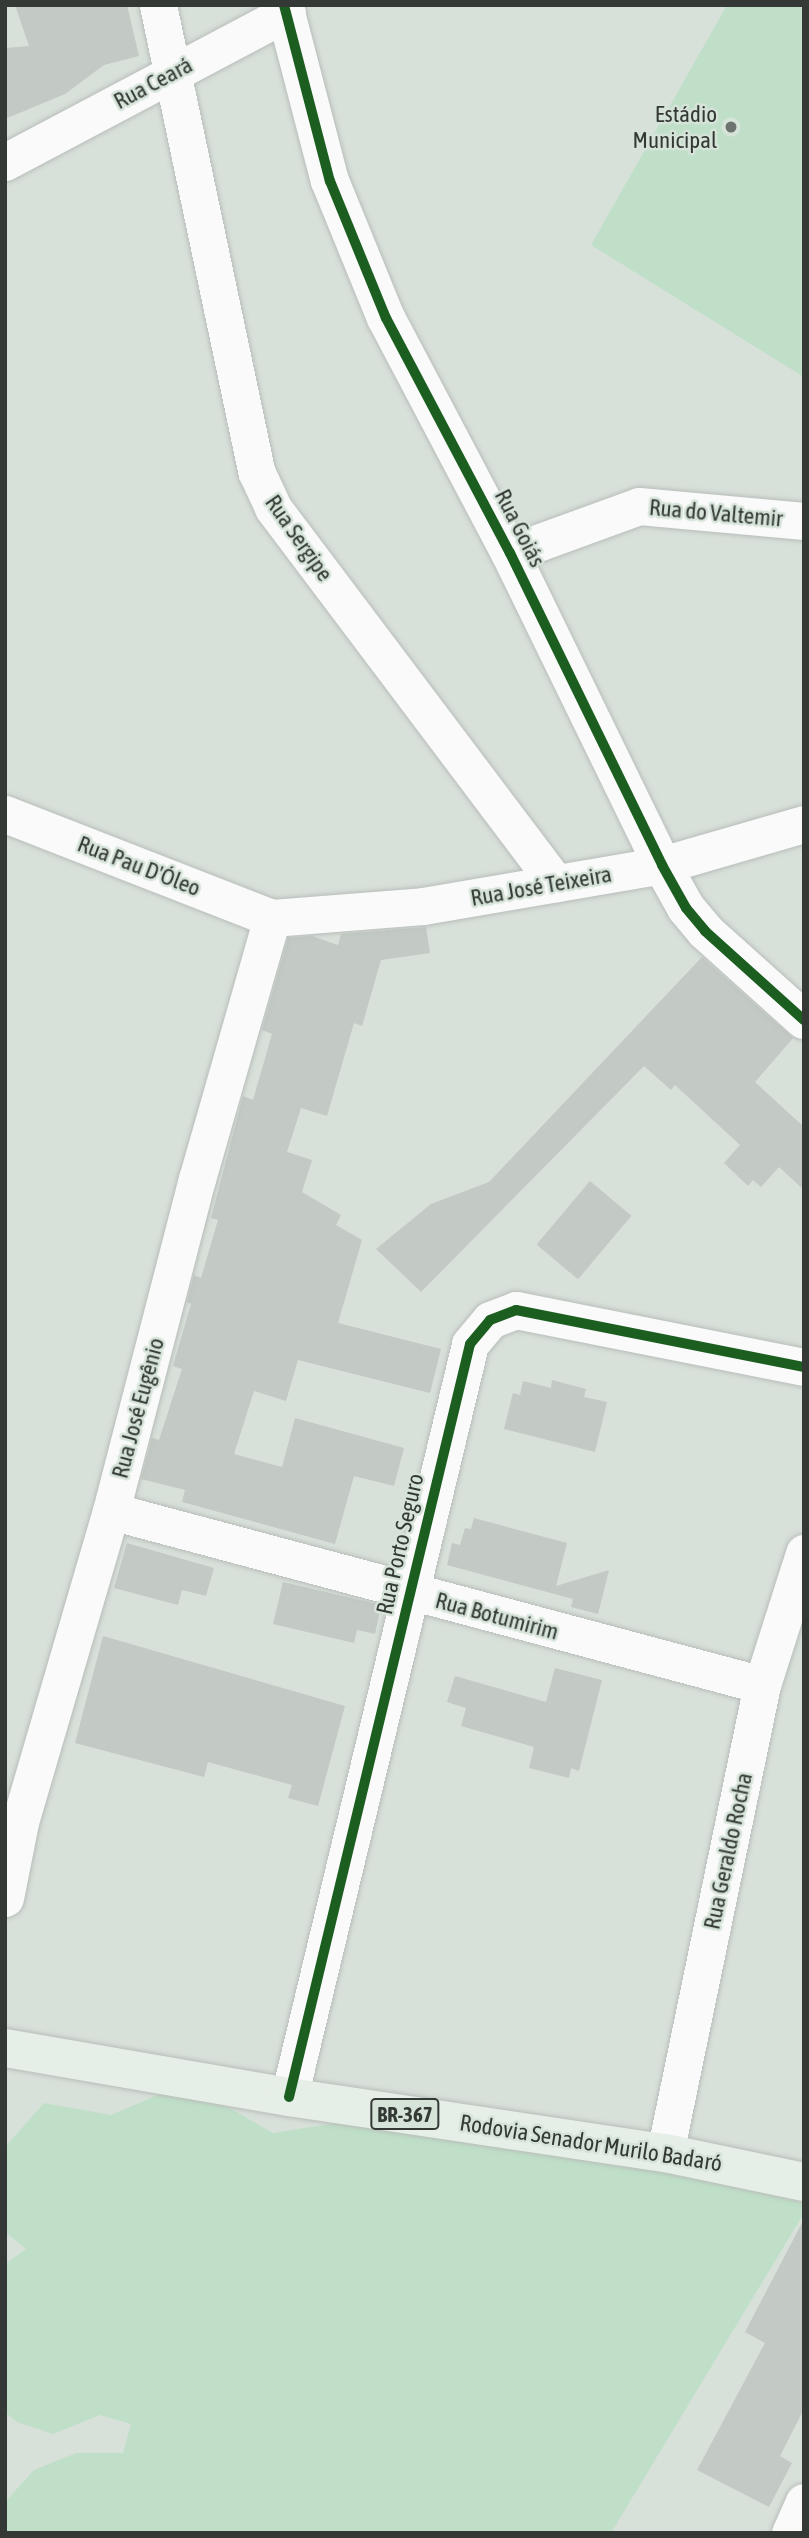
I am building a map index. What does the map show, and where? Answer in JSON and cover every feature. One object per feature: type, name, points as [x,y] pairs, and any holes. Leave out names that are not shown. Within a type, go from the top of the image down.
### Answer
[{"type":"main road","name":"Rodovia Senador Murilo Badaró","points":[[5,2048],[289,2097],[665,2153],[804,2182]]},
{"type":"street","name":"Rua Sergipe","points":[[158,5],[248,436],[262,485],[273,508],[556,883]]},
{"type":"street","name":"Rua Ceará","points":[[5,162],[291,8]]},
{"type":"street","name":"Rua Goiás","points":[[291,8],[330,181],[386,318],[510,553],[662,864],[686,908],[705,931],[804,1020]]},
{"type":"street","name":"Rua do Valtemir","points":[[510,553],[639,506],[804,521]]},
{"type":"street","name":"Rua Pau D'Óleo","points":[[5,814],[272,918]]},
{"type":"street","name":"Rua José Teixeira","points":[[272,918],[423,906],[556,883],[662,864],[804,824]]},
{"type":"street","name":"Rua José Eugênio","points":[[5,1898],[13,1821],[111,1511],[197,1179],[272,918]]},
{"type":"street","name":"Rua Porto Seguro","points":[[289,2097],[470,1344],[490,1320],[516,1310],[804,1367]]},
{"type":"street","name":"Rua Botumirim","points":[[111,1511],[762,1685]]},
{"type":"street","name":"Rua Geraldo Rocha","points":[[665,2153],[762,1685],[804,1553]]},
{"type":"street","points":[[790,2533],[804,2502]]},
{"type":"green space","name":"Estádio Municipal","points":[[727,5],[797,5],[804,9],[804,377],[591,245]]},
{"type":"green space","points":[[160,2094],[219,2102],[273,2133],[349,2121],[677,2174],[804,2203],[804,2213],[611,2533],[6,2533],[5,2502],[34,2470],[76,2453],[123,2453],[131,2424],[100,2415],[53,2434],[17,2422],[5,2412],[5,2264],[26,2249],[5,2232],[5,2147],[44,2103],[111,2115]]},
{"type":"building","points":[[15,5],[127,5],[139,56],[104,65],[65,94],[5,119],[5,48],[29,46]]},
{"type":"building","points":[[426,927],[430,953],[381,960],[362,1026],[354,1023],[327,1116],[301,1108],[287,1152],[312,1160],[302,1192],[341,1215],[336,1225],[362,1240],[338,1323],[441,1349],[430,1393],[298,1360],[286,1401],[254,1391],[234,1454],[282,1467],[295,1418],[404,1448],[394,1486],[354,1476],[335,1544],[182,1502],[185,1490],[141,1479],[152,1438],[159,1440],[182,1369],[173,1366],[191,1304],[187,1302],[194,1275],[201,1278],[218,1220],[211,1218],[243,1096],[253,1100],[272,1034],[262,1030],[288,938],[312,936],[338,945],[341,934]]},
{"type":"building","points":[[702,957],[793,1038],[755,1082],[804,1127],[804,1190],[779,1167],[761,1187],[753,1180],[748,1186],[724,1163],[740,1145],[675,1085],[671,1090],[644,1066],[421,1292],[376,1249],[431,1204],[489,1182]]},
{"type":"building","points":[[590,1181],[631,1216],[578,1279],[537,1245]]},
{"type":"building","points":[[552,1380],[586,1389],[584,1397],[607,1402],[595,1452],[504,1429],[513,1393],[520,1395],[523,1381],[551,1388]]},
{"type":"building","points":[[474,1518],[567,1543],[556,1586],[609,1570],[598,1614],[571,1607],[573,1599],[447,1565],[452,1543],[460,1545],[465,1528],[471,1529]]},
{"type":"building","points":[[127,1543],[214,1568],[206,1596],[182,1590],[178,1605],[114,1588]]},
{"type":"building","points":[[283,1582],[381,1605],[375,1634],[357,1630],[354,1643],[273,1624]]},
{"type":"building","points":[[103,1636],[345,1706],[318,1806],[288,1798],[292,1785],[208,1762],[204,1777],[75,1743]]},
{"type":"building","points":[[555,1668],[602,1680],[579,1771],[571,1768],[569,1778],[529,1768],[534,1747],[461,1726],[466,1708],[447,1702],[455,1676],[546,1702]]},
{"type":"building","points":[[804,2219],[804,2409],[780,2456],[792,2463],[769,2507],[697,2470],[765,2343],[745,2332]]},
{"type":"cycle path","points":[[284,5],[330,181],[386,318],[510,553],[662,865],[686,908],[705,931],[804,1020]]},
{"type":"cycle path","points":[[289,2097],[470,1344],[490,1320],[516,1310],[804,1367]]},
{"type":"place","name":"Estádio Municipal","points":[[731,127]]}]
